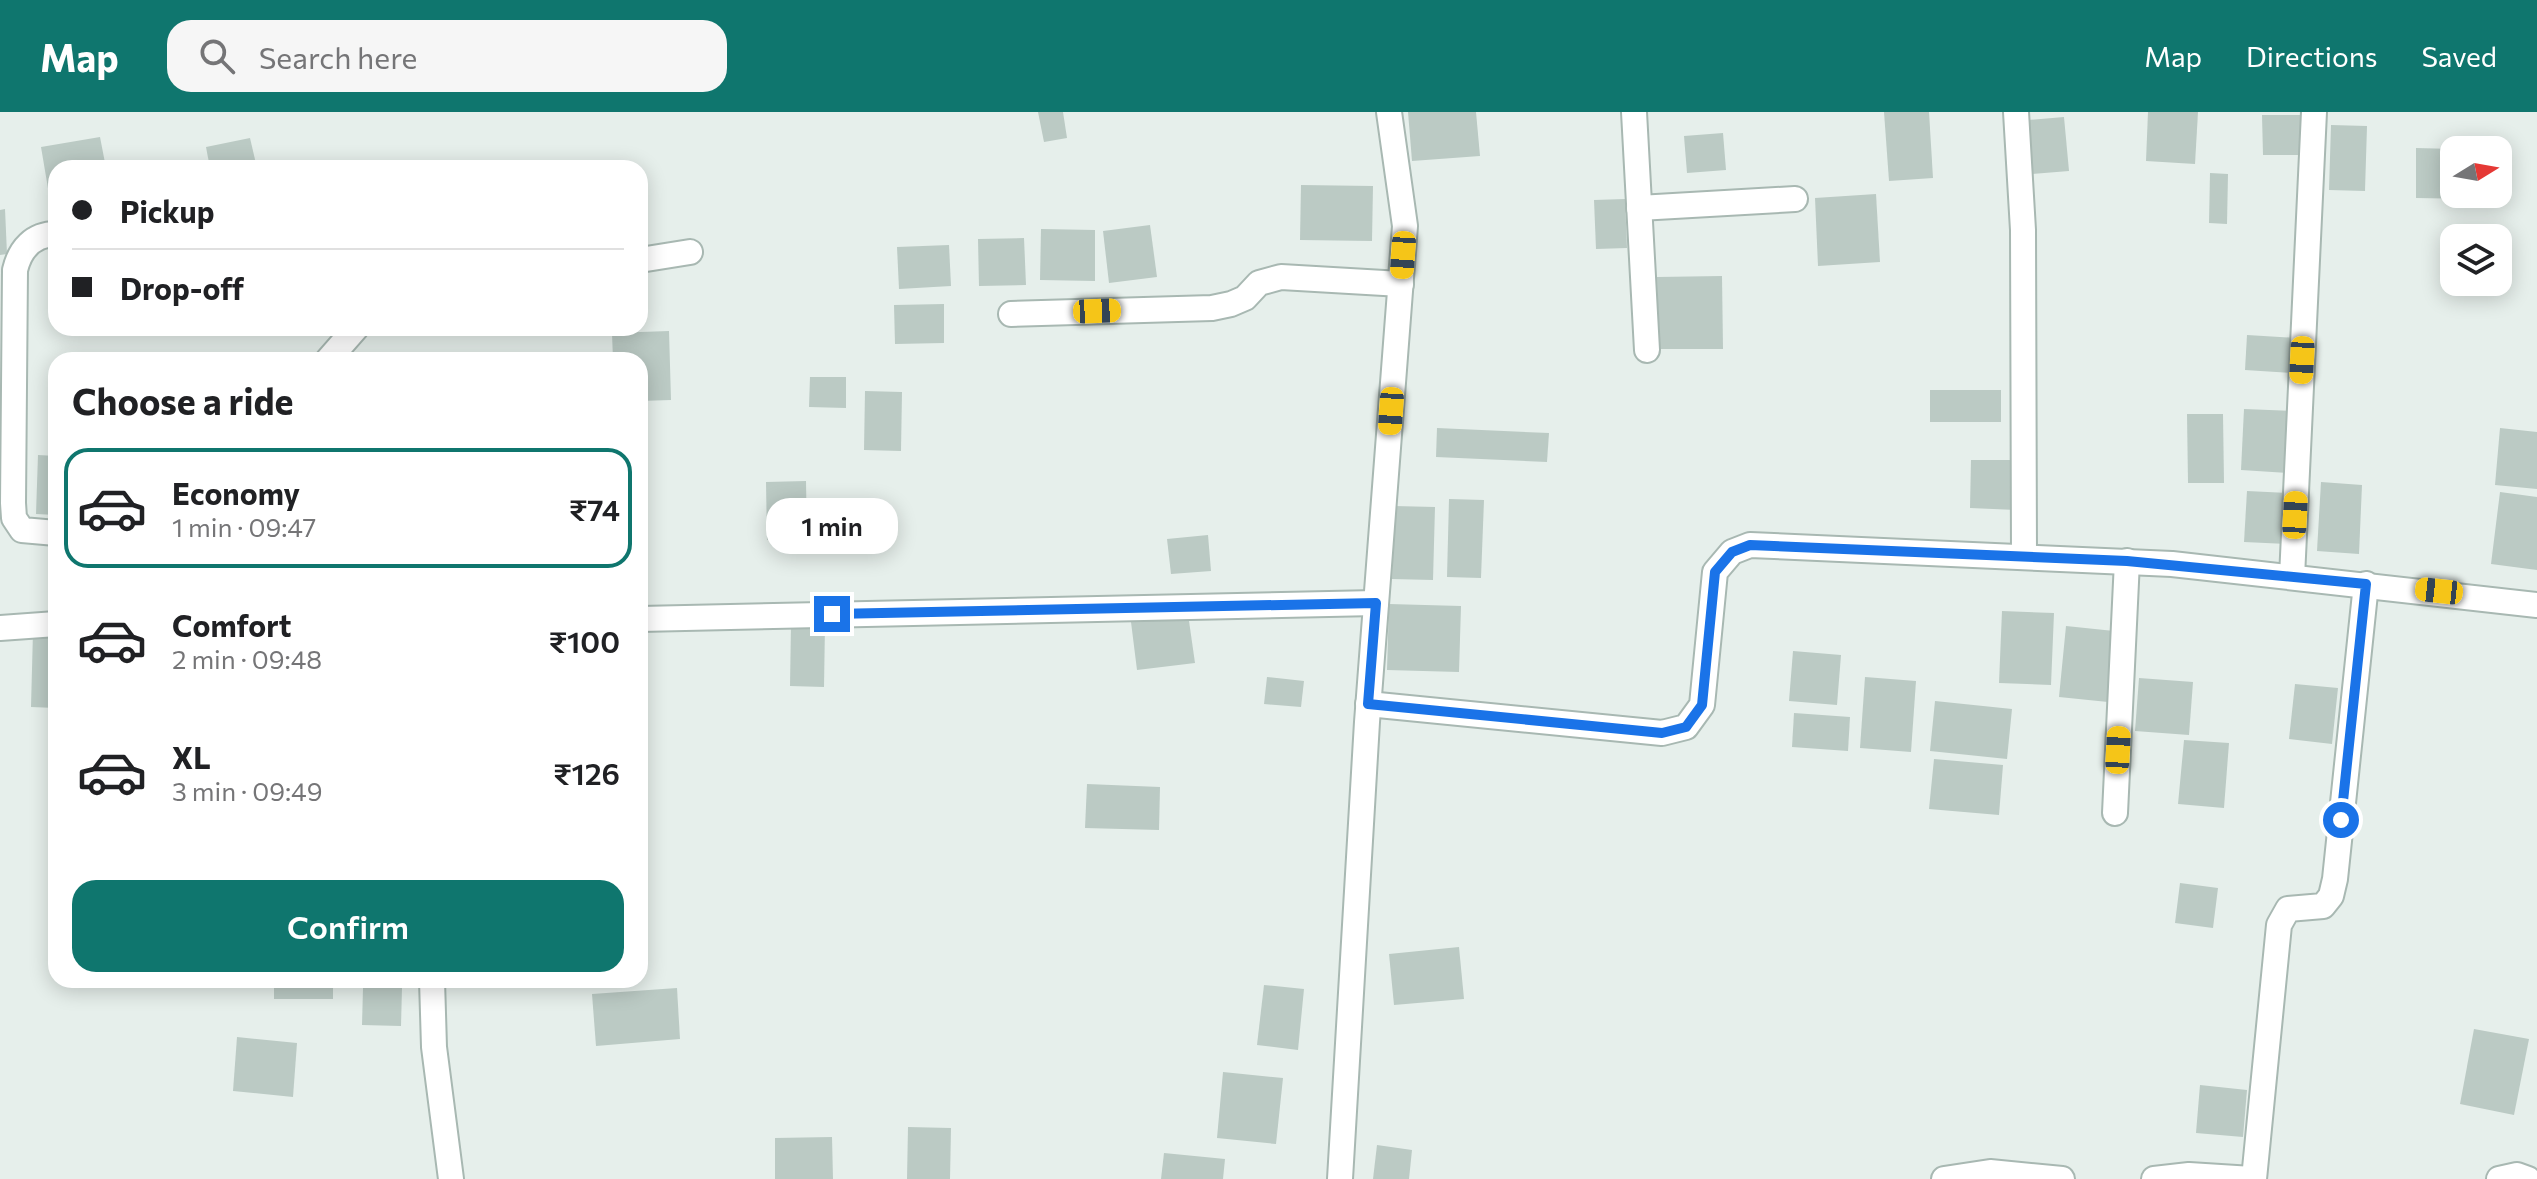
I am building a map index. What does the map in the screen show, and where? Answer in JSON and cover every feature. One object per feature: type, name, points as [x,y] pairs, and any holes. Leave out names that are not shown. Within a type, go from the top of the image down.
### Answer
[{"type":"street","points":[[1340,1179],[1368,704],[1405,226],[1389,112]]},
{"type":"street","points":[[1634,112],[1647,350]]},
{"type":"street","points":[[2016,112],[2023,230],[2024,557]]},
{"type":"street","points":[[2292,577],[2314,112]]},
{"type":"street","points":[[1639,208],[1795,199]]},
{"type":"street","points":[[48,237],[28,243],[19,255],[15,270],[13,503],[14,518],[22,530],[48,532]]},
{"type":"street","points":[[648,259],[690,252]]},
{"type":"street","points":[[1011,314],[1212,308],[1245,298],[1259,283],[1281,277],[1401,284]]},
{"type":"street","points":[[335,352],[349,336]]},
{"type":"street","points":[[1368,704],[1662,733],[1686,727],[1702,705],[1715,572],[1732,552],[1750,545],[2127,561],[2366,584],[2537,605]]},
{"type":"street","points":[[2115,813],[2127,561]]},
{"type":"street","points":[[2154,1179],[2253,1179],[2279,925],[2288,909],[2323,906],[2331,896],[2335,879],[2366,584]]},
{"type":"street","points":[[648,619],[1376,603]]},
{"type":"street","points":[[0,628],[48,625]]},
{"type":"street","points":[[432,988],[434,1047],[451,1179]]},
{"type":"street","points":[[1944,1179],[1990,1172],[2062,1179]]},
{"type":"street","points":[[2499,1179],[2517,1175],[2528,1179]]},
{"type":"building","points":[[1038,112],[1063,112],[1067,138],[1044,142]]},
{"type":"building","points":[[1408,112],[1476,112],[1480,156],[1412,161]]},
{"type":"building","points":[[1884,112],[1929,112],[1933,178],[1889,181]]},
{"type":"building","points":[[2148,112],[2198,112],[2195,164],[2146,161]]},
{"type":"building","points":[[2262,115],[2304,115],[2305,155],[2263,155]]},
{"type":"building","points":[[2064,117],[2069,171],[2032,174],[2028,120]]},
{"type":"building","points":[[2331,125],[2367,126],[2365,191],[2329,190]]},
{"type":"building","points":[[1723,133],[1726,170],[1687,173],[1684,136]]},
{"type":"building","points":[[100,137],[104,160],[48,160],[48,188],[41,147]]},
{"type":"building","points":[[250,138],[255,160],[208,160],[206,147]]},
{"type":"building","points":[[2416,148],[2440,149],[2440,198],[2416,198]]},
{"type":"building","points":[[2210,173],[2228,174],[2227,224],[2209,223]]},
{"type":"building","points":[[1301,185],[1373,186],[1372,241],[1300,240]]},
{"type":"building","points":[[1876,194],[1880,262],[1818,266],[1815,198]]},
{"type":"building","points":[[1625,199],[1627,248],[1596,249],[1594,200]]},
{"type":"building","points":[[5,209],[7,254],[0,255],[0,210]]},
{"type":"building","points":[[1150,225],[1157,277],[1109,283],[1103,231]]},
{"type":"building","points":[[1041,229],[1095,230],[1095,281],[1040,280]]},
{"type":"building","points":[[1024,238],[1026,285],[979,286],[978,239]]},
{"type":"building","points":[[949,245],[951,286],[899,289],[897,247]]},
{"type":"building","points":[[1722,276],[1723,349],[1658,349],[1657,277]]},
{"type":"building","points":[[944,304],[944,343],[895,344],[894,305]]},
{"type":"building","points":[[669,331],[671,400],[648,401],[648,352],[613,352],[612,336],[648,336],[648,332]]},
{"type":"building","points":[[2247,335],[2297,338],[2294,373],[2245,370]]},
{"type":"building","points":[[810,377],[846,377],[846,408],[809,407]]},
{"type":"building","points":[[1930,390],[2001,390],[2001,422],[1930,422]]},
{"type":"building","points":[[865,391],[902,392],[901,451],[864,450]]},
{"type":"building","points":[[2244,409],[2294,411],[2290,473],[2241,470]]},
{"type":"building","points":[[2187,414],[2223,414],[2224,483],[2188,483]]},
{"type":"building","points":[[1437,428],[1549,433],[1547,462],[1436,457]]},
{"type":"building","points":[[2500,428],[2537,432],[2537,489],[2495,485]]},
{"type":"building","points":[[38,455],[48,456],[48,515],[36,514]]},
{"type":"building","points":[[1971,460],[2017,460],[2016,510],[1970,508]]},
{"type":"building","points":[[806,481],[807,539],[767,540],[766,482]]},
{"type":"building","points":[[2321,482],[2362,485],[2359,554],[2317,551]]},
{"type":"building","points":[[2247,491],[2290,493],[2287,544],[2244,542]]},
{"type":"building","points":[[2500,492],[2537,497],[2537,570],[2491,564]]},
{"type":"building","points":[[1449,499],[1484,500],[1481,578],[1447,577]]},
{"type":"building","points":[[1394,506],[1435,507],[1433,580],[1392,579]]},
{"type":"building","points":[[1208,535],[1211,571],[1171,574],[1167,539]]},
{"type":"building","points":[[1389,604],[1461,606],[1459,672],[1387,670]]},
{"type":"building","points":[[2002,611],[2054,613],[2051,685],[1999,683]]},
{"type":"building","points":[[1188,614],[1195,663],[1137,670],[1131,622]]},
{"type":"building","points":[[791,624],[825,624],[824,687],[790,686]]},
{"type":"building","points":[[2066,626],[2114,631],[2108,702],[2059,697]]},
{"type":"building","points":[[33,631],[48,632],[48,708],[31,707]]},
{"type":"building","points":[[1793,651],[1841,655],[1837,705],[1789,701]]},
{"type":"building","points":[[1267,677],[1304,681],[1301,707],[1264,704]]},
{"type":"building","points":[[1865,677],[1916,681],[1911,752],[1860,748]]},
{"type":"building","points":[[2139,678],[2193,682],[2189,735],[2135,731]]},
{"type":"building","points":[[2295,684],[2338,688],[2332,744],[2289,739]]},
{"type":"building","points":[[1935,701],[2012,709],[2007,759],[1930,751]]},
{"type":"building","points":[[1794,713],[1850,717],[1848,751],[1792,747]]},
{"type":"building","points":[[2184,740],[2229,743],[2224,808],[2178,804]]},
{"type":"building","points":[[1934,759],[2003,765],[1999,815],[1929,809]]},
{"type":"building","points":[[1087,784],[1160,787],[1159,830],[1085,828]]},
{"type":"building","points":[[2180,883],[2218,888],[2213,928],[2175,923]]},
{"type":"building","points":[[1459,947],[1464,999],[1394,1005],[1389,954]]},
{"type":"building","points":[[1264,985],[1304,989],[1298,1050],[1257,1045]]},
{"type":"building","points":[[274,988],[333,988],[333,999],[274,999]]},
{"type":"building","points":[[363,988],[402,988],[401,1026],[362,1025]]},
{"type":"building","points":[[677,988],[680,1039],[596,1046],[592,994]]},
{"type":"building","points":[[2474,1029],[2529,1039],[2514,1115],[2460,1104]]},
{"type":"building","points":[[237,1037],[297,1043],[293,1097],[233,1091]]},
{"type":"building","points":[[1223,1072],[1283,1078],[1276,1144],[1217,1138]]},
{"type":"building","points":[[2200,1085],[2247,1090],[2243,1137],[2196,1133]]},
{"type":"building","points":[[908,1127],[951,1128],[950,1179],[907,1179]]},
{"type":"building","points":[[832,1137],[833,1179],[775,1179],[775,1138]]},
{"type":"building","points":[[1377,1145],[1412,1150],[1409,1179],[1373,1179]]},
{"type":"building","points":[[1164,1153],[1225,1159],[1223,1179],[1161,1179]]},
{"type":"route","points":[[832,614],[1376,603],[1368,704],[1662,733],[1686,727],[1702,705],[1715,572],[1732,552],[1750,545],[2127,561],[2366,584],[2341,820]]}]
